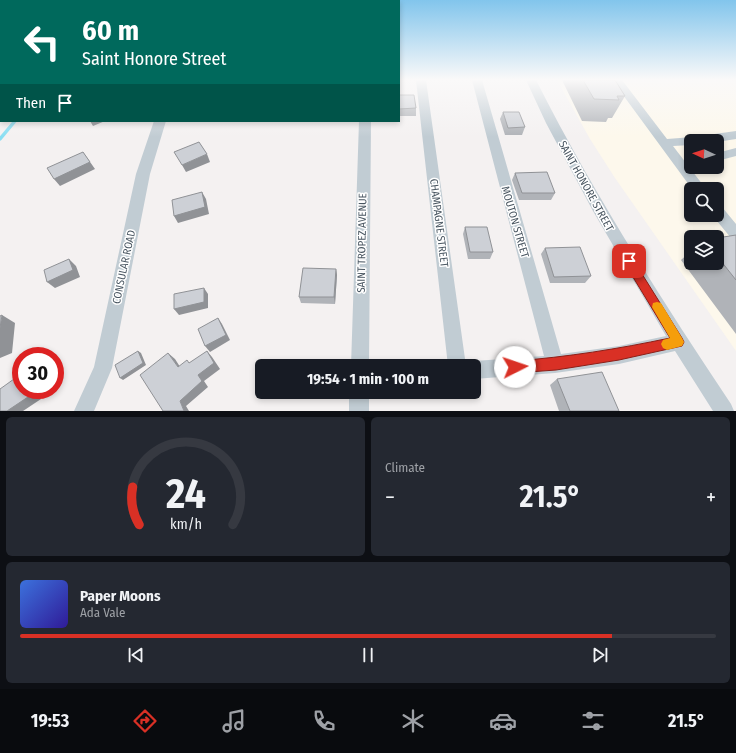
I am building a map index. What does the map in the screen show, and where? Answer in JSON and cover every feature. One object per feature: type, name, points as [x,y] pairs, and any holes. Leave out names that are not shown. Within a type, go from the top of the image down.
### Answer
[{"type":"street","name":"CHAMPAGNE STREET","points":[[423,99],[456,359]]},
{"type":"street","name":"MOUTON STREET","points":[[481,99],[556,364]]},
{"type":"street","name":"SAINT HONORE STREET","points":[[541,99],[580,178],[621,248],[678,342],[724,411]]},
{"type":"street","points":[[631,99],[664,143],[684,161]]},
{"type":"street","name":"CONSULAR ROAD","points":[[84,411],[102,368],[143,174],[160,122]]},
{"type":"street","name":"SAINT TROPEZ AVENUE","points":[[360,359],[365,122]]},
{"type":"street","points":[[724,137],[736,135]]},
{"type":"street","points":[[664,143],[684,142]]},
{"type":"street","points":[[724,155],[736,152]]},
{"type":"street","points":[[724,219],[736,234]]},
{"type":"street","points":[[481,369],[556,364],[619,355],[678,342]]},
{"type":"street","points":[[359,399],[359,411]]},
{"type":"shaded area","points":[[568,99],[736,99],[736,351],[615,178],[590,139]]},
{"type":"building","points":[[400,99],[415,99],[416,108],[400,109]]},
{"type":"building","points":[[503,112],[519,112],[525,127],[508,128]]},
{"type":"building","points":[[199,142],[207,154],[182,165],[174,152]]},
{"type":"building","points":[[83,152],[90,162],[54,179],[47,168]]},
{"type":"building","points":[[547,172],[555,193],[522,193],[515,173]]},
{"type":"building","points":[[202,192],[205,207],[174,216],[172,200]]},
{"type":"building","points":[[465,227],[487,227],[493,252],[470,252]]},
{"type":"building","points":[[736,235],[736,280],[724,265],[724,237]]},
{"type":"building","points":[[580,247],[591,276],[554,277],[545,248]]},
{"type":"building","points":[[69,259],[73,270],[47,282],[44,270]]},
{"type":"building","points":[[303,268],[336,269],[334,297],[299,297]]},
{"type":"building","points":[[204,288],[204,302],[174,309],[174,294]]},
{"type":"building","points":[[2,315],[0,328],[0,316]]},
{"type":"building","points":[[218,318],[226,335],[205,346],[198,329]]},
{"type":"building","points":[[138,351],[143,363],[120,378],[115,365]]},
{"type":"building","points":[[207,351],[214,363],[198,375],[202,381],[180,401],[184,411],[163,411],[140,375],[168,353],[178,367],[187,360],[189,363]]},
{"type":"building","points":[[602,372],[619,411],[570,411],[557,379]]},
{"type":"building","points":[[12,380],[12,399],[25,399],[7,411],[0,411],[0,389]]},
{"type":"waterway","points":[[0,139],[14,122]]},
{"type":"slow traffic","points":[[657,307],[678,342],[667,344]]},
{"type":"route","points":[[515,367],[556,364],[619,355],[678,342],[629,261]]}]
